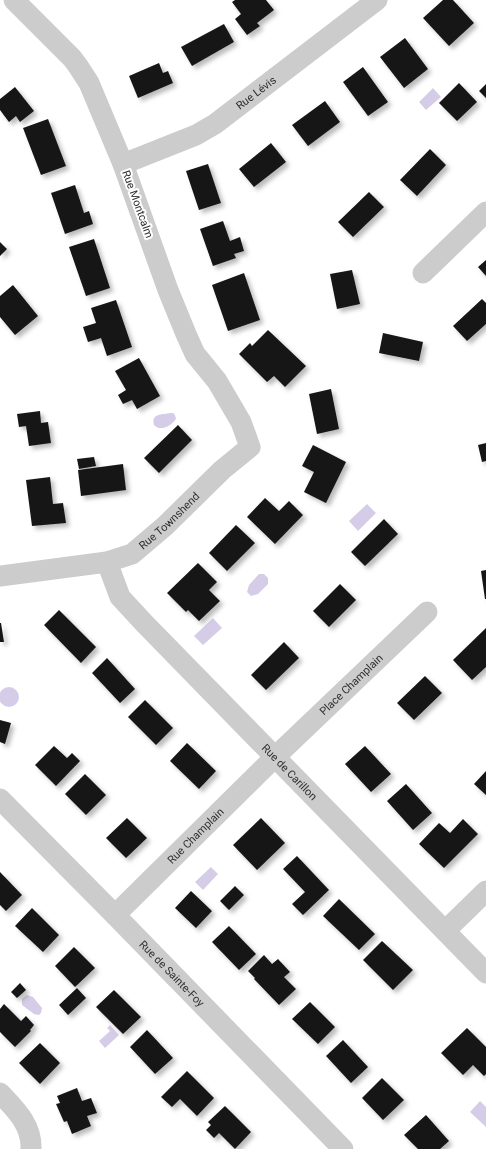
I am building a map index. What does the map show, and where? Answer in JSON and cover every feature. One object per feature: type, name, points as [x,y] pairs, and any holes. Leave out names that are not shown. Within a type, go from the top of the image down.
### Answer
[{"type":"street","name":"Rue Montcalm","points":[[14,0],[72,58],[84,74],[123,164],[168,290],[195,354],[217,381],[241,422]]},
{"type":"street","name":"Rue Lévis","points":[[123,164],[196,135],[215,124],[377,0]]},
{"type":"street","points":[[423,273],[486,212]]},
{"type":"street","name":"Rue Townshend","points":[[0,576],[107,562],[132,554],[165,526],[222,470],[250,447],[241,422]]},
{"type":"street","name":"Rue de Carillon","points":[[107,562],[120,597],[154,634],[486,973]]},
{"type":"street","name":"Place Champlain","points":[[275,757],[427,612]]},
{"type":"street","name":"Rue Champlain","points":[[115,915],[275,757]]},
{"type":"street","name":"Rue de Sainte-Foy","points":[[0,799],[343,1149]]},
{"type":"street","points":[[445,931],[486,891]]},
{"type":"street","points":[[0,1093],[24,1120],[29,1132],[31,1149]]},
{"type":"shaded area","points":[[433,88],[441,97],[426,110],[419,102]]},
{"type":"shaded area","points":[[170,413],[175,415],[176,419],[171,424],[163,428],[154,425],[153,421],[156,416]]},
{"type":"shaded area","points":[[367,504],[376,513],[358,531],[349,521]]},
{"type":"shaded area","points":[[259,574],[264,574],[268,578],[268,584],[258,594],[251,596],[247,592],[249,585]]},
{"type":"shaded area","points":[[213,618],[222,628],[203,645],[194,636]]},
{"type":"shaded area","points":[[9,687],[16,690],[19,697],[16,704],[9,707],[2,704],[-1,697],[2,690]]},
{"type":"shaded area","points":[[211,867],[218,874],[203,890],[195,882]]},
{"type":"shaded area","points":[[27,995],[33,997],[42,1008],[39,1015],[34,1014],[22,1005],[22,999]]},
{"type":"shaded area","points":[[110,1025],[119,1035],[105,1048],[99,1041],[110,1031],[107,1028]]},
{"type":"shaded area","points":[[480,1101],[486,1107],[486,1127],[470,1112]]},
{"type":"building","points":[[235,0],[266,0],[274,10],[257,23],[260,26],[247,35],[235,19],[241,14],[232,2]]},
{"type":"building","points":[[443,0],[453,0],[474,23],[449,46],[423,18]]},
{"type":"building","points":[[224,24],[234,42],[192,66],[181,47]]},
{"type":"building","points":[[405,38],[428,69],[404,88],[380,57]]},
{"type":"building","points":[[159,63],[163,73],[168,71],[173,83],[138,98],[129,76]]},
{"type":"building","points":[[363,67],[388,102],[368,116],[343,82]]},
{"type":"building","points":[[459,83],[477,102],[457,121],[439,103]]},
{"type":"building","points":[[486,84],[486,98],[479,91]]},
{"type":"building","points":[[15,87],[34,111],[20,122],[16,116],[9,122],[0,110],[0,99]]},
{"type":"building","points":[[325,101],[340,122],[308,146],[292,125]]},
{"type":"building","points":[[48,119],[66,166],[41,175],[23,128]]},
{"type":"building","points":[[271,143],[286,162],[254,187],[239,169]]},
{"type":"building","points":[[430,149],[446,165],[417,196],[400,180]]},
{"type":"building","points":[[208,164],[221,203],[199,210],[186,171]]},
{"type":"building","points":[[75,185],[84,213],[89,211],[93,224],[65,234],[51,193]]},
{"type":"building","points":[[369,192],[384,207],[353,237],[338,222]]},
{"type":"building","points":[[223,221],[230,241],[240,237],[244,251],[234,254],[236,258],[213,266],[200,229]]},
{"type":"building","points":[[94,239],[110,288],[86,296],[69,247]]},
{"type":"building","points":[[0,242],[7,249],[0,256]]},
{"type":"building","points":[[486,260],[486,276],[478,267]]},
{"type":"building","points":[[352,270],[360,304],[337,309],[330,274]]},
{"type":"building","points":[[244,273],[260,320],[228,331],[212,285]]},
{"type":"building","points":[[13,285],[38,316],[15,335],[0,317],[0,296]]},
{"type":"building","points":[[482,299],[486,303],[486,324],[467,341],[453,326]]},
{"type":"building","points":[[116,300],[132,347],[107,356],[101,338],[88,342],[83,327],[96,323],[91,308]]},
{"type":"building","points":[[268,330],[306,366],[285,387],[274,376],[267,382],[239,354],[250,343],[252,346]]},
{"type":"building","points":[[383,333],[423,342],[419,361],[379,353]]},
{"type":"building","points":[[139,358],[160,396],[137,409],[132,400],[123,404],[118,395],[126,390],[115,371]]},
{"type":"building","points":[[331,389],[339,429],[317,434],[309,394]]},
{"type":"building","points":[[40,411],[41,423],[48,422],[51,443],[29,446],[26,426],[19,427],[17,414]]},
{"type":"building","points":[[178,425],[192,440],[159,473],[144,458]]},
{"type":"building","points":[[486,443],[486,461],[482,462],[478,445]]},
{"type":"building","points":[[313,445],[346,462],[326,503],[304,492],[314,472],[302,466]]},
{"type":"building","points":[[94,457],[96,466],[79,469],[77,459]]},
{"type":"building","points":[[123,464],[126,490],[81,496],[78,470]]},
{"type":"building","points":[[50,477],[53,504],[63,503],[66,523],[32,526],[26,480]]},
{"type":"building","points":[[265,498],[279,511],[289,501],[303,515],[275,544],[247,517]]},
{"type":"building","points":[[384,519],[398,534],[365,566],[351,552]]},
{"type":"building","points":[[236,525],[255,543],[227,571],[209,553]]},
{"type":"building","points":[[198,563],[217,582],[209,590],[220,601],[199,621],[188,610],[186,612],[167,593]]},
{"type":"building","points":[[486,570],[486,599],[485,599],[481,571]]},
{"type":"building","points":[[340,584],[356,600],[329,627],[313,611]]},
{"type":"building","points":[[59,610],[96,647],[81,663],[44,625]]},
{"type":"building","points":[[1,623],[4,642],[0,642]]},
{"type":"building","points":[[486,628],[486,667],[472,680],[453,660]]},
{"type":"building","points":[[284,642],[299,658],[266,690],[251,675]]},
{"type":"building","points":[[107,658],[135,689],[120,703],[92,673]]},
{"type":"building","points":[[425,676],[442,693],[414,720],[397,703]]},
{"type":"building","points":[[145,700],[173,728],[156,745],[128,717]]},
{"type":"building","points":[[0,720],[11,723],[5,744],[0,742]]},
{"type":"building","points":[[187,743],[216,771],[199,789],[170,761]]},
{"type":"building","points":[[54,746],[67,758],[72,753],[80,761],[56,786],[35,765]]},
{"type":"building","points":[[365,746],[391,774],[371,792],[345,764]]},
{"type":"building","points":[[486,771],[486,795],[474,784]]},
{"type":"building","points":[[85,774],[106,795],[86,815],[65,794]]},
{"type":"building","points":[[406,784],[432,813],[413,830],[387,801]]},
{"type":"building","points":[[127,818],[147,838],[126,858],[106,838]]},
{"type":"building","points":[[261,818],[285,843],[257,870],[233,845]]},
{"type":"building","points":[[463,819],[478,834],[444,868],[419,844],[439,823],[450,833]]},
{"type":"building","points":[[297,856],[329,890],[303,915],[292,904],[305,892],[283,869]]},
{"type":"building","points":[[0,872],[22,895],[6,911],[0,905]]},
{"type":"building","points":[[235,886],[244,895],[229,910],[220,901]]},
{"type":"building","points":[[191,891],[212,911],[196,928],[175,908]]},
{"type":"building","points":[[339,899],[375,934],[359,950],[323,916]]},
{"type":"building","points":[[32,908],[59,935],[43,952],[15,926]]},
{"type":"building","points":[[229,926],[256,954],[239,970],[212,942]]},
{"type":"building","points":[[382,941],[413,970],[393,990],[363,960]]},
{"type":"building","points":[[74,947],[95,968],[75,987],[55,966]]},
{"type":"building","points":[[264,955],[272,964],[278,959],[290,972],[284,977],[296,989],[279,1005],[248,971]]},
{"type":"building","points":[[20,983],[26,990],[17,998],[11,992]]},
{"type":"building","points":[[77,988],[86,998],[68,1015],[59,1005]]},
{"type":"building","points":[[114,990],[141,1017],[123,1034],[96,1007]]},
{"type":"building","points":[[310,1002],[335,1027],[318,1044],[292,1019]]},
{"type":"building","points":[[4,1004],[21,1021],[26,1016],[34,1025],[30,1030],[31,1031],[15,1047],[0,1032],[0,1009]]},
{"type":"building","points":[[467,1028],[486,1047],[486,1074],[484,1076],[473,1065],[463,1075],[441,1053]]},
{"type":"building","points":[[147,1030],[173,1058],[155,1074],[130,1047]]},
{"type":"building","points":[[343,1040],[368,1067],[351,1083],[326,1056]]},
{"type":"building","points":[[40,1043],[60,1063],[40,1084],[19,1063]]},
{"type":"building","points":[[187,1071],[214,1098],[197,1116],[180,1099],[172,1107],[161,1097]]},
{"type":"building","points":[[382,1078],[404,1100],[383,1120],[362,1098]]},
{"type":"building","points":[[77,1088],[82,1101],[91,1098],[97,1113],[87,1116],[91,1126],[72,1134],[67,1121],[64,1122],[56,1104],[60,1103],[57,1096]]},
{"type":"building","points":[[225,1106],[251,1132],[235,1149],[219,1133],[214,1138],[206,1130],[211,1125],[208,1122]]},
{"type":"building","points":[[426,1115],[449,1141],[440,1149],[418,1149],[404,1135]]}]
